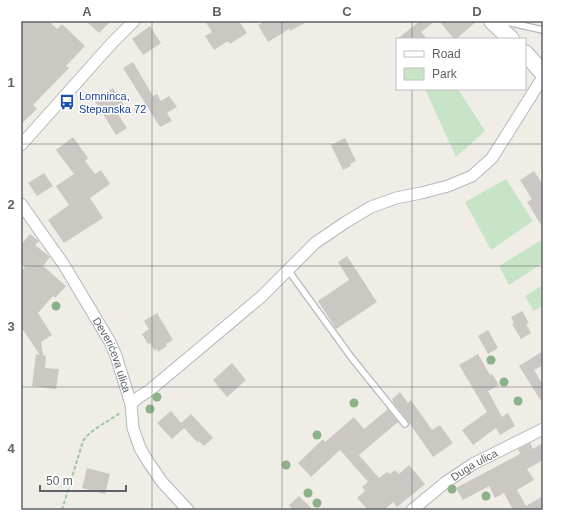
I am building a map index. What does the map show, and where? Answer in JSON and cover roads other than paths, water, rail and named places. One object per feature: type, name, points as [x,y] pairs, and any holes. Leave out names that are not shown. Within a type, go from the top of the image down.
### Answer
[{"type":"street","points":[[21,145],[112,43],[134,21]]},
{"type":"street","points":[[492,21],[510,38]]},
{"type":"street","points":[[526,54],[543,73]]},
{"type":"street","points":[[131,404],[150,390],[261,297],[314,243],[371,207],[396,198],[448,186],[472,176],[492,158],[543,77]]},
{"type":"street","name":"Deverićeva ulica","points":[[21,204],[64,265],[110,342],[131,404],[133,428],[143,454],[162,482],[188,510]]},
{"type":"street","name":"Duga ulica","points":[[412,510],[446,482],[473,464],[543,429]]},
{"type":"lane","points":[[502,21],[543,30]]},
{"type":"lane","points":[[287,269],[351,357],[405,424]]},
{"type":"place","name":"Lomninca, Stepanska 72","points":[[67,102]]}]
